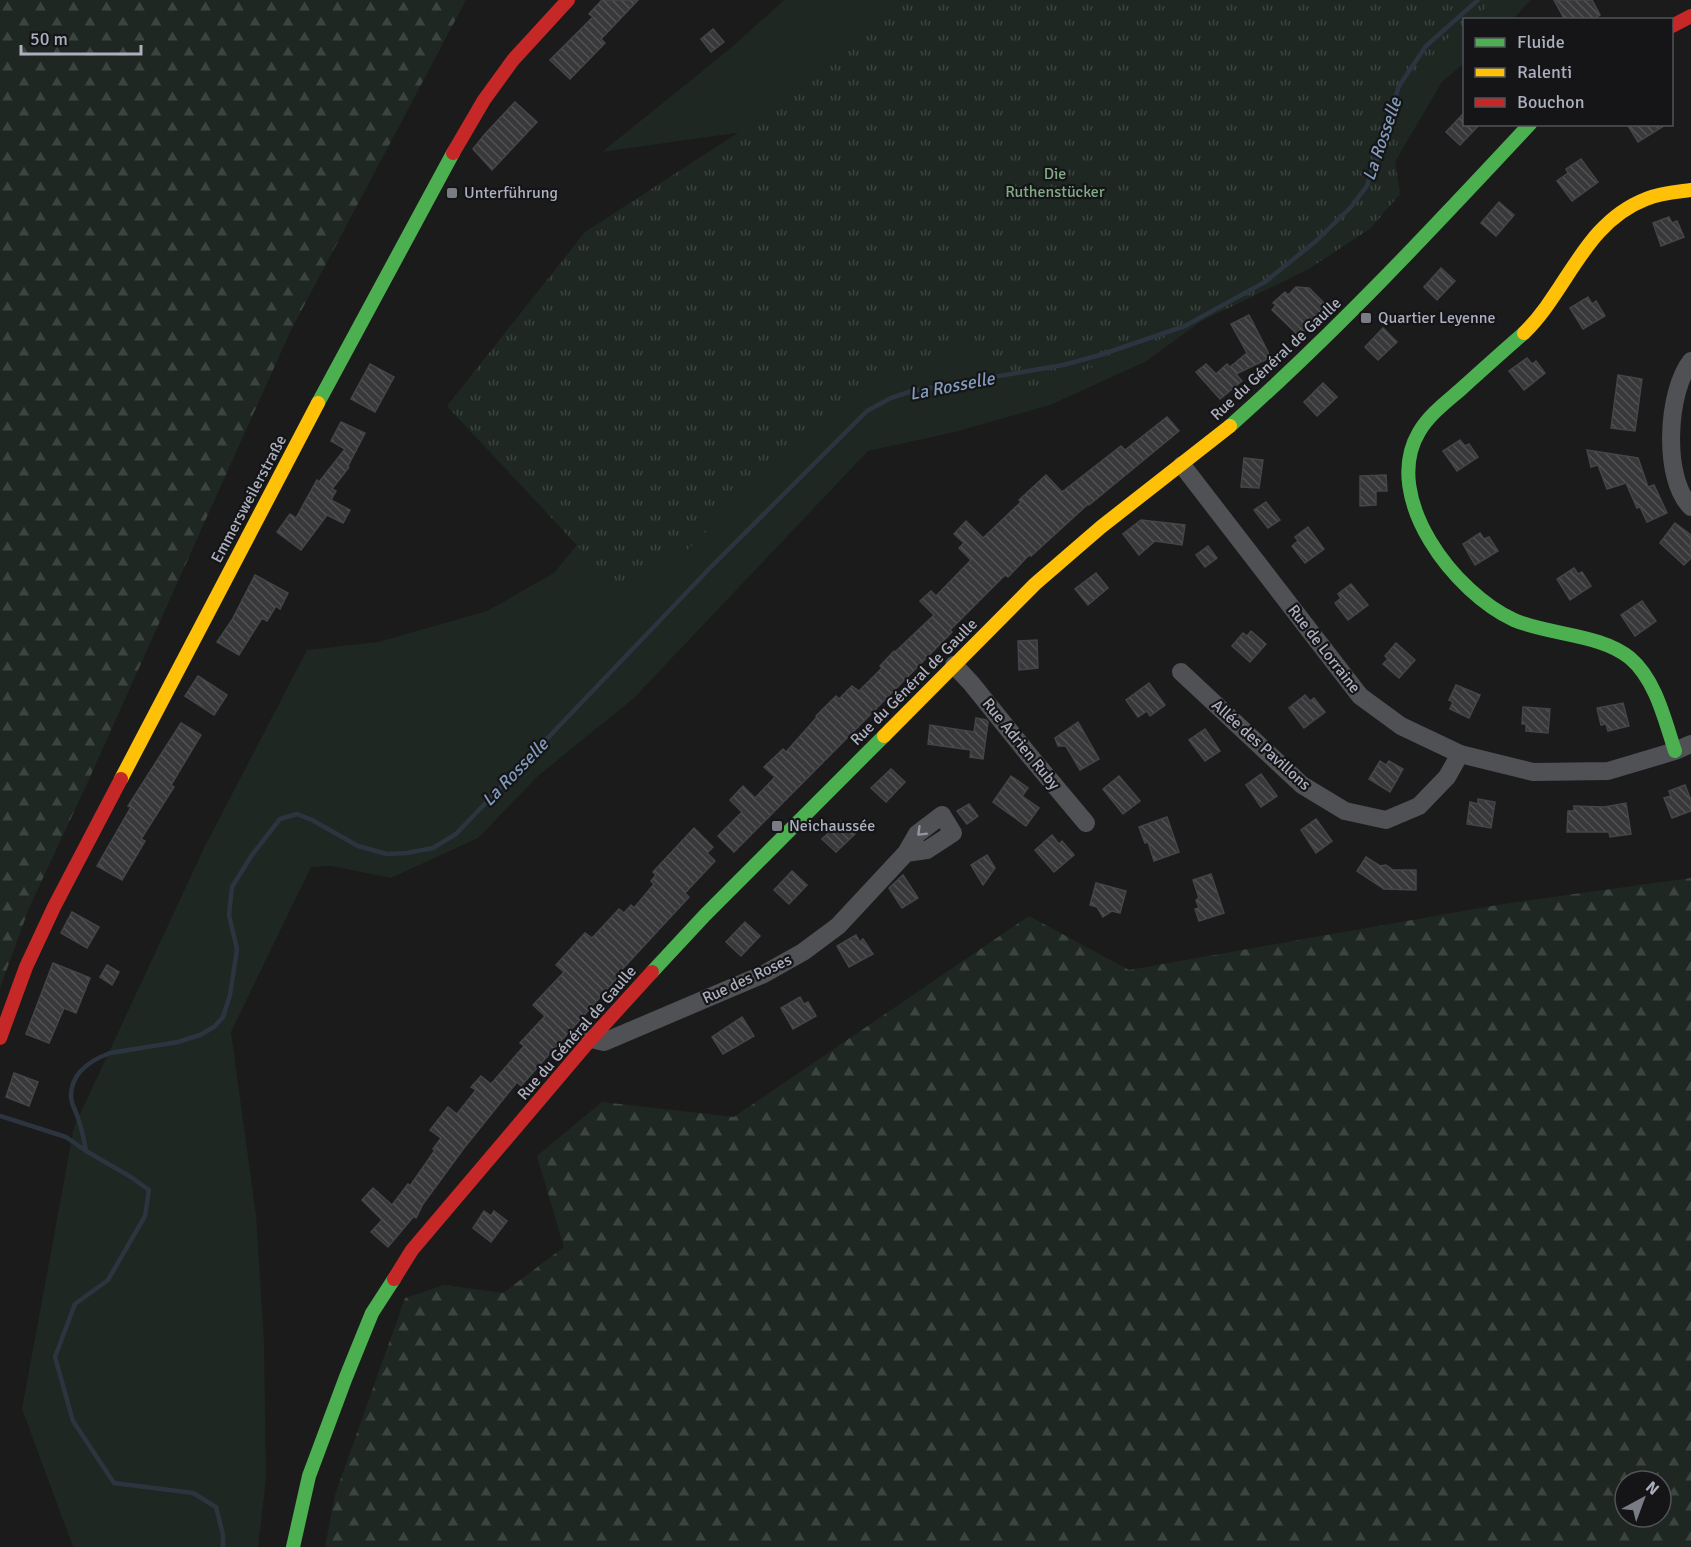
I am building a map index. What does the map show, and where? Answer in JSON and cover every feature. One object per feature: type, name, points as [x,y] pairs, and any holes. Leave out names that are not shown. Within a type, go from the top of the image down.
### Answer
[{"type":"main road","name":"Emmersweilerstraße","points":[[0,1038],[26,967],[54,907],[288,459],[445,167],[484,100],[513,60],[568,0]]},
{"type":"main road","points":[[1673,25],[1691,15]]},
{"type":"main road","name":"Rue du Général de Gaulle","points":[[293,1547],[309,1476],[372,1313],[412,1250],[591,1039],[705,915],[1035,584],[1101,527],[1182,465],[1260,400],[1390,272],[1528,126]]},
{"type":"main road","points":[[1683,747],[1646,675],[1629,657],[1608,646],[1530,626],[1500,614],[1473,594],[1450,569],[1429,538],[1408,487],[1408,464],[1413,444],[1428,419],[1526,331],[1552,303],[1579,256],[1600,231],[1623,212],[1653,196],[1691,190]]},
{"type":"street","points":[[1691,361],[1680,380],[1674,410],[1670,458],[1676,484],[1691,507]]},
{"type":"street","name":"Rue de Lorraine","points":[[1182,465],[1360,696],[1401,726],[1460,754],[1533,772],[1608,771],[1683,747]]},
{"type":"street","name":"Rue Adrien Ruby","points":[[954,665],[1086,823]]},
{"type":"street","name":"Allée des Pavillons","points":[[1181,672],[1302,785],[1346,811],[1386,820],[1419,806],[1447,777],[1460,754]]},
{"type":"street","name":"Rue des Roses","points":[[591,1039],[603,1042],[764,974],[803,952],[838,926],[906,853]]},
{"type":"green space","points":[[0,0],[466,0],[291,330],[29,908],[0,988]]},
{"type":"green space","points":[[784,0],[1531,0],[1514,18],[1463,18],[1463,64],[1442,82],[1375,196],[1145,362],[1050,405],[955,432],[868,451],[634,698],[538,776],[478,838],[391,878],[331,866],[311,867],[231,1032],[256,1215],[264,1343],[266,1480],[258,1547],[73,1547],[22,1409],[74,1127],[204,848],[307,650],[378,642],[487,611],[554,573],[622,489],[785,126],[602,152],[732,47]]},
{"type":"green space","name":"Die Ruthenstücker","points":[[901,0],[1492,0],[1476,16],[1463,18],[1463,26],[1441,44],[1406,91],[1395,159],[1400,194],[1371,228],[1307,270],[1181,331],[1031,392],[970,345],[845,397],[684,553],[615,586],[447,406],[585,232],[784,103]]},
{"type":"green space","points":[[1691,878],[1691,1547],[325,1547],[335,1495],[405,1298],[444,1285],[503,1293],[564,1247],[537,1156],[602,1102],[734,1117],[1029,916],[1129,970],[1503,904]]},
{"type":"building","points":[[602,0],[638,0],[601,39],[605,43],[570,79],[550,60],[593,17],[589,14]]},
{"type":"building","points":[[1554,0],[1592,0],[1600,15],[1595,18],[1564,18]]},
{"type":"building","points":[[713,29],[724,42],[711,52],[701,39]]},
{"type":"building","points":[[515,102],[537,122],[492,170],[473,149]]},
{"type":"building","points":[[1463,114],[1463,126],[1478,126],[1460,145],[1446,132]]},
{"type":"building","points":[[1628,126],[1664,126],[1638,142]]},
{"type":"building","points":[[1581,159],[1598,182],[1572,201],[1557,181],[1568,173],[1566,169]]},
{"type":"building","points":[[1499,202],[1514,215],[1496,236],[1481,223]]},
{"type":"building","points":[[1669,217],[1672,223],[1677,221],[1684,237],[1661,246],[1653,223]]},
{"type":"building","points":[[1441,268],[1455,281],[1437,300],[1424,287]]},
{"type":"building","points":[[1296,287],[1309,288],[1329,308],[1299,336],[1272,310],[1276,305],[1273,303],[1285,292],[1288,295]]},
{"type":"building","points":[[1588,297],[1592,304],[1596,301],[1605,316],[1583,329],[1570,308]]},
{"type":"building","points":[[1249,315],[1269,357],[1236,374],[1242,381],[1220,399],[1196,372],[1206,364],[1216,374],[1227,364],[1230,367],[1247,353],[1231,324]]},
{"type":"building","points":[[1383,328],[1397,342],[1378,360],[1365,347]]},
{"type":"building","points":[[1527,358],[1532,364],[1536,361],[1545,373],[1524,390],[1509,371]]},
{"type":"building","points":[[370,364],[394,377],[375,412],[351,399]]},
{"type":"building","points":[[1618,375],[1642,379],[1635,431],[1611,428]]},
{"type":"building","points":[[1323,383],[1337,397],[1317,416],[1304,402]]},
{"type":"building","points":[[1167,417],[1179,431],[1088,504],[1031,556],[1029,555],[1008,577],[1005,575],[950,630],[952,632],[734,852],[718,836],[742,812],[730,800],[743,786],[755,798],[775,777],[764,767],[783,749],[786,752],[836,696],[839,699],[852,686],[859,691],[882,668],[880,666],[894,651],[934,615],[920,601],[931,591],[936,596],[971,560],[959,548],[964,543],[954,534],[966,521],[983,538],[1046,475],[1062,492],[1121,446],[1125,450]]},
{"type":"building","points":[[341,422],[365,433],[349,467],[332,489],[336,491],[331,500],[350,510],[343,523],[327,515],[301,550],[277,532],[290,514],[296,518],[317,480],[319,482],[345,449],[331,441]]},
{"type":"building","points":[[1460,440],[1465,446],[1469,444],[1478,457],[1457,471],[1443,451]]},
{"type":"building","points":[[1587,450],[1638,458],[1648,487],[1654,485],[1667,513],[1647,522],[1640,507],[1637,508],[1626,483],[1607,489],[1598,465],[1591,467]]},
{"type":"building","points":[[1244,458],[1263,460],[1259,488],[1241,487]]},
{"type":"building","points":[[1386,475],[1387,491],[1376,491],[1376,505],[1360,506],[1360,476]]},
{"type":"building","points":[[1266,502],[1280,520],[1268,528],[1254,510]]},
{"type":"building","points":[[1141,520],[1185,525],[1182,545],[1155,541],[1139,555],[1123,534]]},
{"type":"building","points":[[1675,523],[1691,535],[1691,558],[1684,565],[1660,543]]},
{"type":"building","points":[[1308,527],[1324,549],[1305,563],[1292,546],[1298,541],[1295,537]]},
{"type":"building","points":[[1480,533],[1484,539],[1489,537],[1498,551],[1475,565],[1463,544]]},
{"type":"building","points":[[1208,546],[1217,558],[1205,567],[1196,555]]},
{"type":"building","points":[[1574,568],[1578,574],[1582,572],[1591,586],[1570,600],[1557,579]]},
{"type":"building","points":[[1096,573],[1108,588],[1088,605],[1075,589]]},
{"type":"building","points":[[255,575],[288,593],[280,609],[276,606],[267,621],[262,618],[239,655],[217,642],[232,620]]},
{"type":"building","points":[[1351,584],[1368,605],[1348,620],[1335,603],[1341,598],[1338,594]]},
{"type":"building","points":[[1642,601],[1656,621],[1635,636],[1621,615]]},
{"type":"building","points":[[1251,631],[1266,644],[1250,662],[1232,646],[1243,633],[1247,636]]},
{"type":"building","points":[[1037,640],[1038,668],[1019,670],[1018,641]]},
{"type":"building","points":[[1396,643],[1415,660],[1399,678],[1383,664],[1388,659],[1385,656]]},
{"type":"building","points":[[198,676],[227,695],[214,715],[185,696]]},
{"type":"building","points":[[1149,683],[1165,705],[1150,716],[1147,711],[1138,717],[1126,700]]},
{"type":"building","points":[[1456,685],[1480,695],[1469,718],[1450,709],[1453,702],[1449,700]]},
{"type":"building","points":[[1305,695],[1310,701],[1314,698],[1325,712],[1304,728],[1289,708]]},
{"type":"building","points":[[1623,703],[1629,726],[1608,731],[1606,724],[1601,725],[1597,708]]},
{"type":"building","points":[[1523,707],[1550,709],[1548,733],[1526,731],[1526,724],[1522,724]]},
{"type":"building","points":[[976,718],[988,722],[983,759],[970,757],[971,750],[928,744],[930,725],[974,732]]},
{"type":"building","points":[[1078,722],[1099,759],[1080,770],[1066,746],[1058,746],[1055,738]]},
{"type":"building","points":[[181,723],[201,735],[171,785],[174,787],[141,839],[145,841],[122,880],[97,866],[131,807],[128,806]]},
{"type":"building","points":[[1205,729],[1220,751],[1205,761],[1189,740]]},
{"type":"building","points":[[1380,761],[1386,765],[1389,761],[1403,769],[1390,792],[1369,779]]},
{"type":"building","points":[[891,769],[905,782],[886,802],[871,788]]},
{"type":"building","points":[[1261,774],[1277,796],[1261,807],[1246,785]]},
{"type":"building","points":[[1011,776],[1028,788],[1022,796],[1039,808],[1026,826],[993,802]]},
{"type":"building","points":[[1119,776],[1140,801],[1123,814],[1103,789]]},
{"type":"building","points":[[1685,785],[1691,800],[1691,811],[1672,818],[1664,798],[1671,796],[1669,791]]},
{"type":"building","points":[[1478,799],[1495,802],[1491,828],[1467,824],[1470,802],[1478,804]]},
{"type":"building","points":[[1626,803],[1631,834],[1610,837],[1609,832],[1567,832],[1568,811],[1574,811],[1574,806],[1604,807]]},
{"type":"building","points":[[969,804],[978,816],[967,824],[957,811]]},
{"type":"building","points":[[1167,817],[1179,852],[1154,861],[1148,842],[1145,843],[1139,827]]},
{"type":"building","points":[[1316,819],[1332,841],[1316,853],[1301,830]]},
{"type":"building","points":[[841,821],[855,834],[836,852],[822,839]]},
{"type":"building","points":[[694,828],[713,847],[707,853],[715,861],[685,893],[689,897],[616,976],[618,977],[521,1086],[517,1082],[464,1148],[423,1204],[416,1218],[414,1216],[388,1247],[371,1232],[382,1220],[362,1200],[373,1188],[392,1205],[408,1184],[410,1186],[441,1138],[430,1130],[448,1107],[457,1114],[476,1090],[471,1087],[481,1076],[491,1084],[524,1046],[520,1043],[545,1016],[533,1005],[564,972],[556,965],[585,933],[592,938],[619,909],[624,913],[631,905],[634,908],[654,884],[651,881],[656,875],[653,872]]},
{"type":"building","points":[[1052,835],[1059,844],[1062,841],[1074,855],[1054,872],[1035,850]]},
{"type":"building","points":[[987,855],[995,868],[983,885],[971,865]]},
{"type":"building","points":[[1366,857],[1380,866],[1386,865],[1393,870],[1416,870],[1416,890],[1384,889],[1357,871]]},
{"type":"building","points":[[792,871],[807,885],[789,904],[774,890]]},
{"type":"building","points":[[1211,874],[1224,913],[1199,921],[1195,909],[1199,908],[1196,900],[1199,898],[1193,880]]},
{"type":"building","points":[[903,875],[918,898],[902,908],[889,888]]},
{"type":"building","points":[[1096,883],[1126,891],[1120,913],[1112,911],[1103,917],[1097,907],[1090,905]]},
{"type":"building","points":[[72,912],[99,927],[87,948],[61,933]]},
{"type":"building","points":[[745,922],[760,936],[741,956],[726,942]]},
{"type":"building","points":[[856,935],[860,942],[863,939],[873,954],[849,967],[837,946]]},
{"type":"building","points":[[53,963],[90,978],[76,1013],[64,1008],[49,1043],[26,1034]]},
{"type":"building","points":[[107,965],[119,972],[112,985],[100,977]]},
{"type":"building","points":[[800,997],[804,1004],[808,1002],[816,1016],[793,1029],[781,1008]]},
{"type":"building","points":[[742,1017],[754,1036],[723,1054],[712,1037]]},
{"type":"building","points":[[14,1073],[38,1082],[29,1106],[6,1097]]},
{"type":"building","points":[[484,1211],[491,1216],[494,1211],[507,1221],[491,1242],[473,1228]]},
{"type":"waterway","name":"La Rosselle","points":[[223,1547],[223,1535],[216,1507],[193,1493],[114,1483],[73,1421],[55,1357],[75,1304],[108,1280],[145,1216],[149,1190],[86,1151],[71,1096],[78,1074],[96,1059],[110,1053],[178,1042],[200,1035],[214,1027],[223,1017],[230,995],[237,949],[229,915],[232,887],[252,855],[280,819],[297,814],[358,846],[387,854],[433,848],[456,834],[709,569],[867,411],[891,398],[912,391],[1063,365],[1100,355],[1185,326],[1265,282],[1316,241],[1351,207],[1367,186],[1399,86],[1426,46],[1478,0]]},
{"type":"waterway","points":[[0,1116],[66,1137],[86,1151]]},
{"type":"traffic: fast","points":[[1230,426],[1346,317],[1528,126]]},
{"type":"traffic: fast","points":[[318,403],[453,153]]},
{"type":"traffic: fast","points":[[1524,333],[1438,410],[1419,432],[1410,458],[1409,486],[1417,514],[1430,541],[1448,566],[1469,589],[1492,607],[1514,620],[1590,639],[1618,650],[1630,658],[1639,667],[1653,689],[1675,751]]},
{"type":"traffic: fast","points":[[652,972],[705,915],[884,736]]},
{"type":"traffic: fast","points":[[293,1547],[309,1476],[346,1377],[372,1313],[394,1279]]},
{"type":"traffic: slow","points":[[1524,333],[1553,297],[1578,259],[1607,224],[1625,210],[1646,199],[1691,190]]},
{"type":"traffic: slow","points":[[121,779],[318,403]]},
{"type":"traffic: slow","points":[[884,736],[1035,584],[1101,527],[1230,426]]},
{"type":"traffic: jam","points":[[453,153],[484,100],[513,60],[568,0]]},
{"type":"traffic: jam","points":[[1673,25],[1691,16]]},
{"type":"traffic: jam","points":[[0,1038],[26,967],[54,907],[121,779]]},
{"type":"traffic: jam","points":[[394,1279],[412,1250],[591,1039],[652,972]]},
{"type":"place","name":"Unterführung","points":[[452,193]]},
{"type":"place","name":"Quartier Leyenne","points":[[1366,318]]},
{"type":"place","name":"Neichaussée","points":[[777,826]]}]
